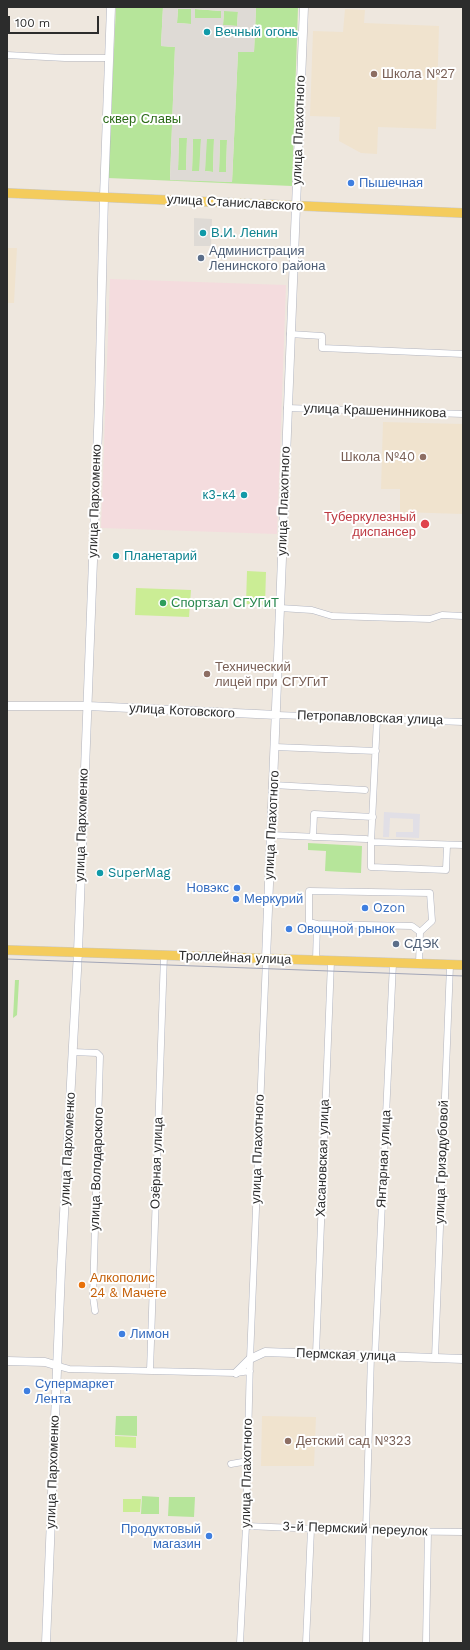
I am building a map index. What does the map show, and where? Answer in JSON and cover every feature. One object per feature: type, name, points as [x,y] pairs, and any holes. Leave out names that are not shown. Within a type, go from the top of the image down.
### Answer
[{"type":"main road","name":"улица Станиславского","points":[[7,193],[104,196],[463,213]]},
{"type":"main road","name":"Троллейная улица","points":[[7,950],[463,966]]},
{"type":"street","name":"улица Пархоменко","points":[[46,1643],[61,1270],[78,952],[88,706],[111,7]]},
{"type":"street","name":"улица Плахотного","points":[[240,1643],[246,1526],[250,1359],[277,715],[287,408],[304,7]]},
{"type":"street","points":[[7,55],[65,58],[109,58]]},
{"type":"street","points":[[290,334],[322,336],[322,348],[463,354]]},
{"type":"street","name":"улица Крашенинникова","points":[[287,408],[463,414]]},
{"type":"street","points":[[280,608],[312,610],[332,616],[430,619],[442,615],[463,616]]},
{"type":"street","name":"улица Котовского","points":[[7,706],[88,706],[277,715]]},
{"type":"street","name":"Петропавловская улица","points":[[277,715],[463,722]]},
{"type":"street","points":[[377,719],[373,817],[368,841],[370,867],[446,870],[447,844]]},
{"type":"street","points":[[275,747],[376,751]]},
{"type":"street","points":[[274,784],[365,790]]},
{"type":"street","points":[[313,837],[314,814],[373,817]]},
{"type":"street","points":[[271,835],[463,845]]},
{"type":"street","points":[[420,932],[412,926],[317,924],[309,922],[309,891],[430,893],[432,921],[420,932],[420,964]]},
{"type":"street","points":[[316,960],[317,924]]},
{"type":"street","name":"Озёрная улица","points":[[150,1371],[164,955]]},
{"type":"street","name":"Хасановская улица","points":[[316,1354],[330,961]]},
{"type":"street","name":"Янтарная улица","points":[[366,1643],[367,1531],[373,1355],[393,963]]},
{"type":"street","name":"улица Гризодубовой","points":[[435,1358],[450,965]]},
{"type":"street","name":"улица Володарского","points":[[73,1052],[97,1053],[100,1056],[93,1296],[95,1311]]},
{"type":"street","name":"Пермская улица","points":[[236,1373],[250,1359],[265,1352],[463,1359]]},
{"type":"street","points":[[7,1361],[45,1362],[69,1369],[236,1373],[250,1371]]},
{"type":"street","points":[[231,1464],[248,1461]]},
{"type":"street","name":"3-й Пермский переулок","points":[[246,1526],[367,1531],[463,1532]]},
{"type":"street","points":[[306,1643],[311,1529]]},
{"type":"street","points":[[426,1643],[428,1531]]},
{"type":"shaded area","points":[[163,7],[256,7],[254,52],[238,52],[232,182],[170,180],[175,47],[161,46]],"holes":[[[178,9],[191,9],[191,24],[177,23]],[[195,9],[221,11],[221,18],[195,18]],[[224,11],[238,12],[237,26],[223,25]],[[179,138],[187,138],[186,170],[178,170]],[[193,139],[201,139],[199,171],[192,171]],[[207,139],[214,139],[213,172],[205,171]],[[220,140],[227,140],[226,172],[219,172]]]},
{"type":"shaded area","name":"Школа №27","points":[[345,9],[365,10],[364,23],[439,26],[436,129],[378,127],[377,154],[361,153],[339,141],[340,117],[310,116],[313,31],[343,32]]},
{"type":"shaded area","points":[[194,218],[212,219],[211,246],[194,246]]},
{"type":"shaded area","points":[[7,248],[17,248],[14,303],[7,303]]},
{"type":"shaded area","points":[[110,279],[286,285],[277,534],[101,528]]},
{"type":"shaded area","name":"Школа №40","points":[[383,422],[463,424],[463,514],[400,512],[400,489],[381,489]]},
{"type":"shaded area","points":[[384,812],[420,814],[419,838],[396,837],[396,832],[413,832],[413,819],[390,818],[389,837],[383,837]]},
{"type":"shaded area","name":"Детский сад №323","points":[[262,1416],[316,1417],[314,1466],[261,1466]]},
{"type":"green space","name":"сквер Славы","points":[[116,7],[163,7],[161,46],[175,47],[170,179],[232,182],[238,51],[254,52],[256,7],[298,7],[292,186],[108,178]]},
{"type":"green space","points":[[178,9],[191,9],[191,24],[177,23]]},
{"type":"green space","points":[[195,9],[221,11],[221,18],[195,18]]},
{"type":"green space","points":[[224,11],[238,11],[237,26],[223,25]]},
{"type":"green space","points":[[179,138],[187,138],[186,170],[178,170]]},
{"type":"green space","points":[[193,138],[201,139],[200,171],[192,171]]},
{"type":"green space","points":[[206,139],[214,139],[213,172],[205,171]]},
{"type":"green space","points":[[220,139],[227,140],[226,172],[219,172]]},
{"type":"green space","points":[[247,571],[266,572],[265,605],[246,604]]},
{"type":"green space","name":"Спортзал СГУГиТ","points":[[136,588],[191,590],[189,617],[135,615]]},
{"type":"green space","points":[[308,843],[362,846],[361,873],[325,871],[326,851],[308,850]]},
{"type":"green space","points":[[15,980],[19,980],[17,1015],[13,1018]]},
{"type":"green space","points":[[116,1416],[137,1416],[137,1436],[115,1435]]},
{"type":"green space","points":[[115,1436],[136,1437],[136,1448],[115,1447]]},
{"type":"green space","points":[[142,1496],[159,1497],[159,1514],[141,1514]]},
{"type":"green space","points":[[169,1497],[195,1497],[194,1517],[168,1516]]},
{"type":"green space","points":[[123,1499],[141,1499],[140,1512],[123,1512]]},
{"type":"tram line","points":[[7,959],[463,976]]},
{"type":"place","name":"Вечный огонь","points":[[207,32]]},
{"type":"place","name":"Школа №27","points":[[374,74]]},
{"type":"place","name":"Пышечная","points":[[351,183]]},
{"type":"place","name":"В.И. Ленин","points":[[203,233]]},
{"type":"place","name":"Администрация Ленинского района","points":[[201,258]]},
{"type":"place","name":"Школа №40","points":[[423,457]]},
{"type":"place","name":"к3-к4","points":[[244,495]]},
{"type":"place","name":"Туберкулезный диспансер","points":[[425,524]]},
{"type":"place","name":"Планетарий","points":[[116,556]]},
{"type":"place","name":"Спортзал СГУГиТ","points":[[163,603]]},
{"type":"place","name":"Технический лицей при СГУГиТ","points":[[207,674]]},
{"type":"place","name":"SuperMag","points":[[100,873]]},
{"type":"place","name":"Новэкс","points":[[237,888]]},
{"type":"place","name":"Меркурий","points":[[236,899]]},
{"type":"place","name":"Ozon","points":[[365,908]]},
{"type":"place","name":"Овощной рынок","points":[[289,929]]},
{"type":"place","name":"СДЭК","points":[[396,944]]},
{"type":"place","name":"Алкополис 24 & Мачете","points":[[82,1285]]},
{"type":"place","name":"Лимон","points":[[122,1334]]},
{"type":"place","name":"Супермаркет Лента","points":[[27,1391]]},
{"type":"place","name":"Детский сад №323","points":[[288,1441]]},
{"type":"place","name":"Продуктовый магазин","points":[[209,1536]]}]
